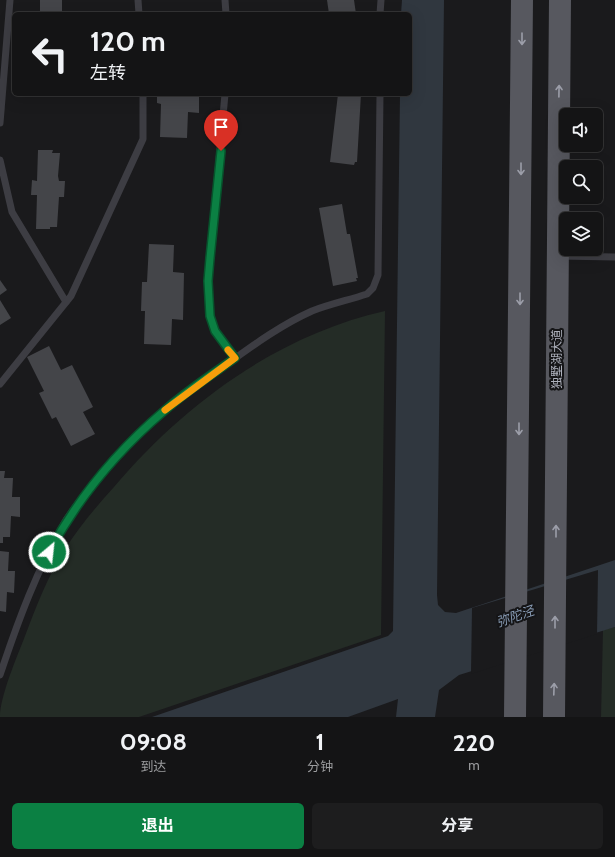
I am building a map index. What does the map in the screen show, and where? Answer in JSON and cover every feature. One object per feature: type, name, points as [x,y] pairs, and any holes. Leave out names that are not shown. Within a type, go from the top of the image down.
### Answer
[{"type":"main road","points":[[515,717],[522,0]]},
{"type":"main road","name":"独墅湖大道","points":[[554,717],[560,0]]},
{"type":"lane","points":[[0,123],[10,0]]},
{"type":"lane","points":[[138,0],[139,12]]},
{"type":"lane","points":[[225,0],[226,12]]},
{"type":"lane","points":[[380,12],[381,0]]},
{"type":"lane","points":[[0,384],[66,302],[74,289],[143,139],[143,96]]},
{"type":"lane","points":[[225,96],[208,281],[210,316],[215,331],[235,358]]},
{"type":"lane","points":[[0,675],[19,617],[43,563],[67,519],[96,480],[131,440],[164,410],[235,358],[278,329],[313,311],[367,294],[373,288],[378,275],[380,96]]},
{"type":"lane","points":[[0,160],[12,212],[66,302]]},
{"type":"lane","points":[[558,256],[615,256]]},
{"type":"shaded area","points":[[385,311],[381,635],[139,717],[0,717],[3,698],[14,665],[33,614],[52,572],[75,534],[141,457],[202,401],[271,355],[307,337],[346,322]]},
{"type":"shaded area","points":[[615,627],[615,717],[601,717],[603,630]]},
{"type":"water","name":"弥陀泾","points":[[402,0],[444,0],[438,605],[445,612],[456,613],[615,560],[615,627],[459,675],[439,690],[435,717],[396,717],[398,699],[348,717],[152,717],[388,636],[393,631],[400,96],[412,96],[412,12],[401,12]]},
{"type":"pier","points":[[598,570],[597,634],[471,674],[472,608]]},
{"type":"building","points":[[40,0],[62,0],[62,12],[40,12]]},
{"type":"building","points":[[327,0],[354,0],[356,12],[329,12]]},
{"type":"building","points":[[157,96],[199,96],[199,113],[188,112],[187,138],[160,137],[161,104],[157,103]]},
{"type":"building","points":[[338,96],[361,96],[357,162],[355,162],[354,165],[330,162]]},
{"type":"building","points":[[38,150],[53,150],[52,153],[60,153],[58,176],[59,181],[65,181],[64,197],[59,197],[57,227],[50,227],[50,229],[36,229],[37,195],[31,195],[32,180],[37,181]]},
{"type":"building","points":[[342,204],[347,234],[350,234],[358,278],[356,278],[357,281],[333,286],[319,208]]},
{"type":"building","points":[[149,244],[174,245],[173,272],[184,273],[183,320],[172,319],[171,345],[144,344],[145,311],[141,311],[142,282],[147,282]]},
{"type":"building","points":[[0,280],[7,290],[0,295]]},
{"type":"building","points":[[0,300],[11,318],[0,325]]},
{"type":"building","points":[[49,346],[61,370],[72,365],[93,407],[83,412],[95,434],[71,446],[56,417],[52,419],[39,393],[44,391],[27,357]]},
{"type":"building","points":[[0,471],[5,471],[4,478],[13,478],[12,497],[20,497],[20,517],[11,516],[10,537],[3,537],[3,543],[0,543]]},
{"type":"building","points":[[0,551],[9,552],[8,571],[15,571],[14,593],[7,592],[6,612],[0,611]]},
{"type":"slow traffic","points":[[165,410],[235,358],[228,350]]},
{"type":"route","points":[[49,552],[67,519],[96,480],[131,440],[164,410],[235,358],[215,331],[210,316],[208,281],[221,151]]}]
